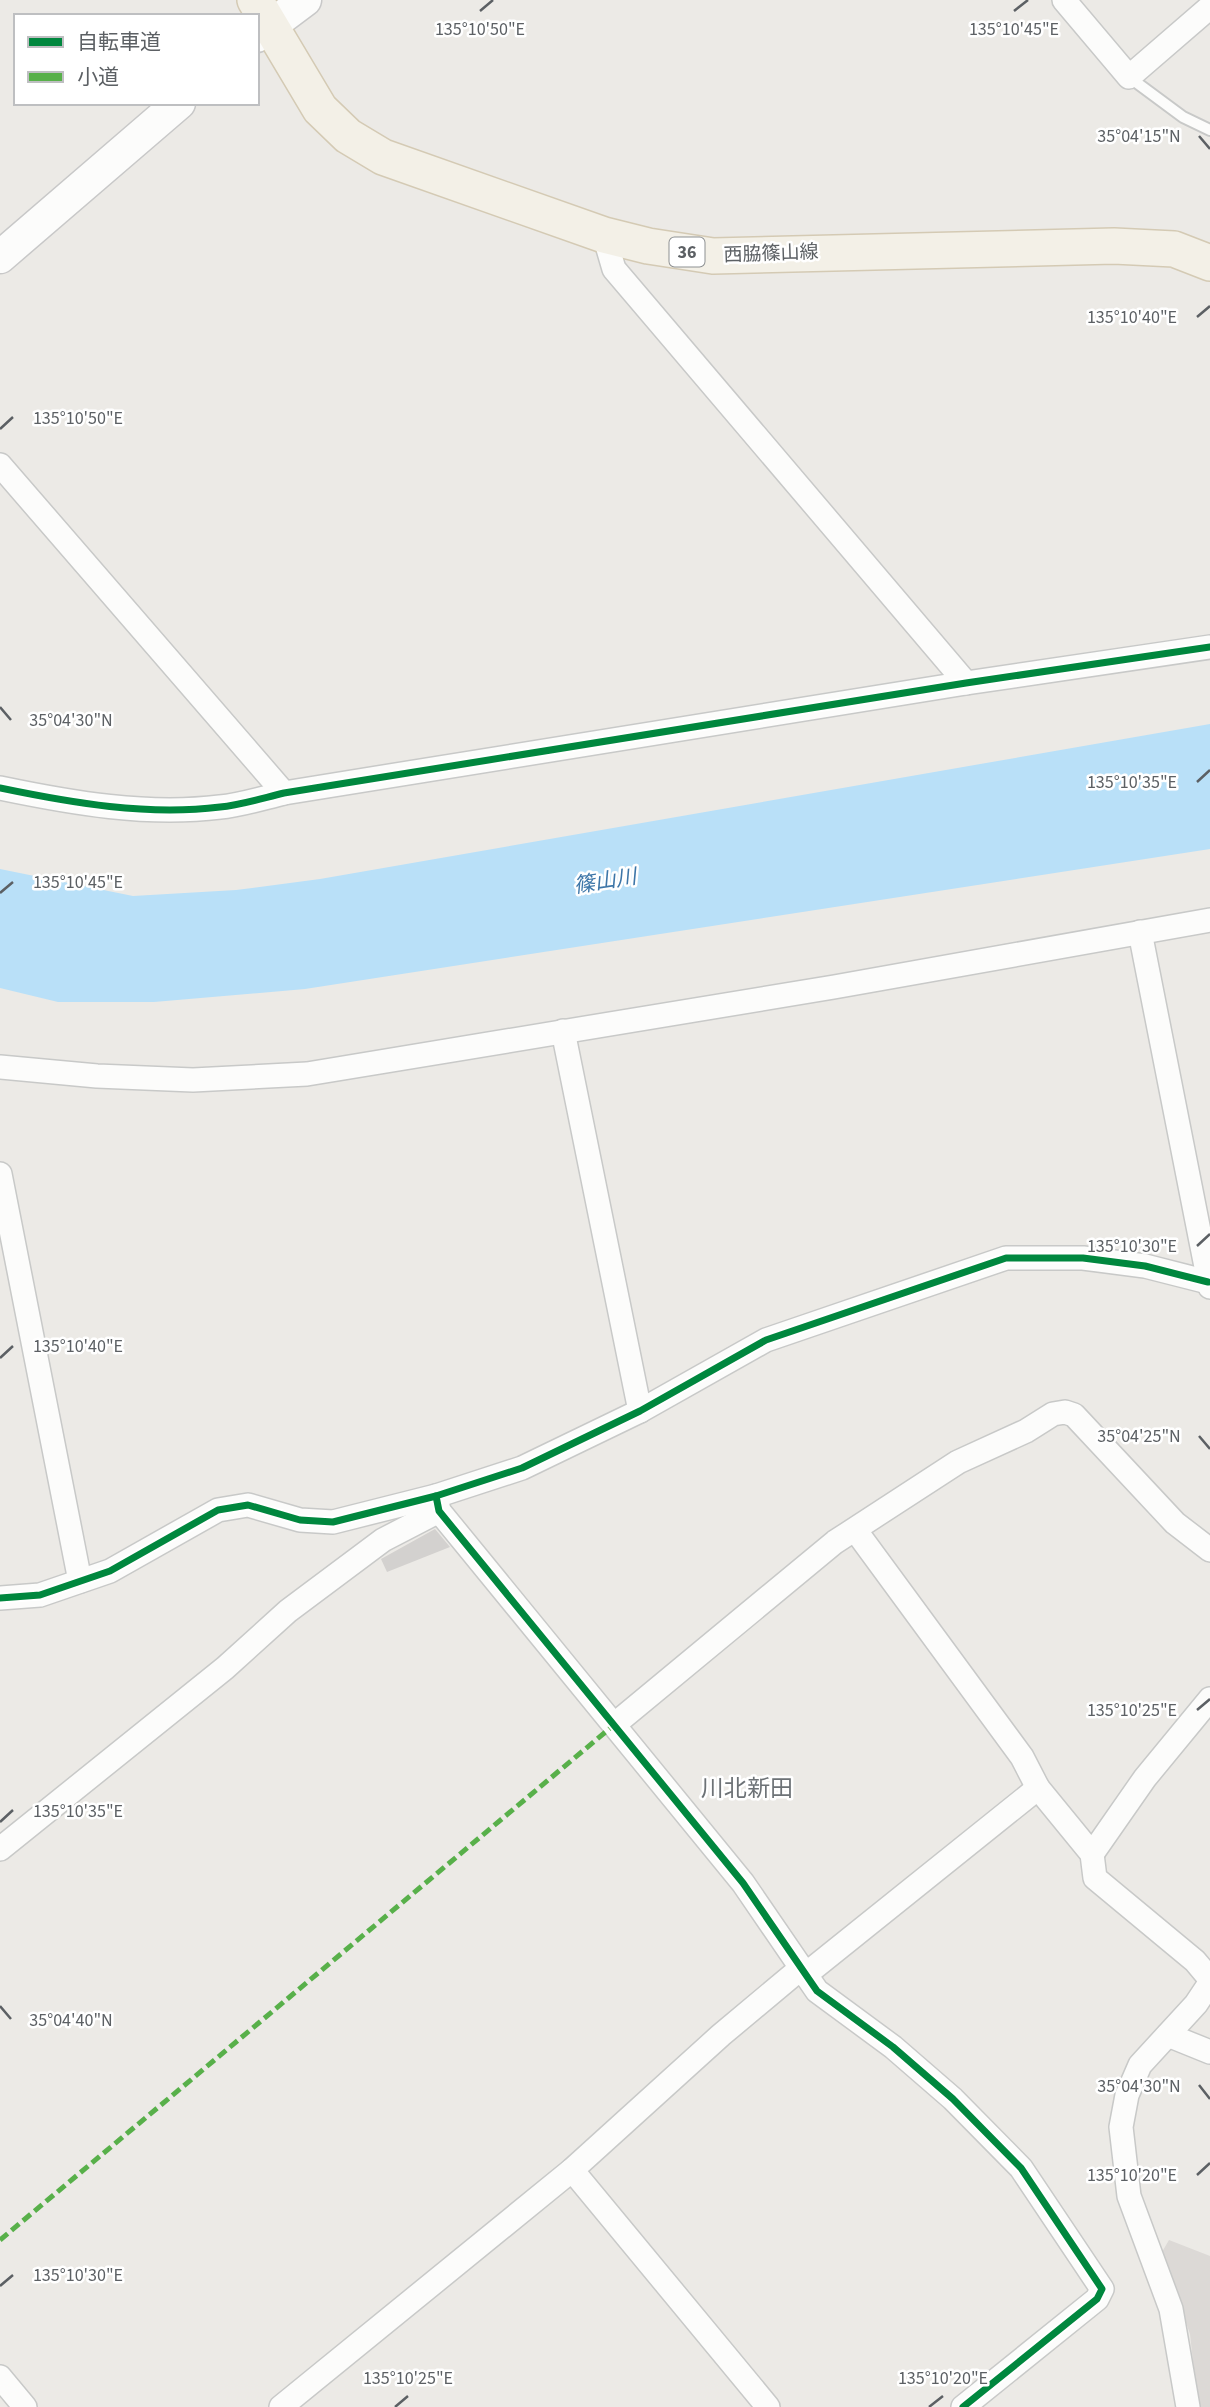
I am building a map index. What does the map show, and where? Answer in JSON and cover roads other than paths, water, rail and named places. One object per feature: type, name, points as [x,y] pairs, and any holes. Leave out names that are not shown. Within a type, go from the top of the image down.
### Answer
[{"type":"main road","name":"西脇篠山線","points":[[261,20],[320,109],[348,136],[383,157],[604,235],[648,246],[713,256],[1114,246],[1174,249],[1210,263]]},
{"type":"street","points":[[261,20],[305,0]]},
{"type":"street","points":[[1064,0],[1129,77],[1210,7]]},
{"type":"street","points":[[0,257],[177,105]]},
{"type":"street","points":[[604,235],[614,269],[966,683]]},
{"type":"street","points":[[0,465],[284,793]]},
{"type":"street","points":[[0,788],[70,802],[155,810],[221,807],[284,793],[966,683],[1210,647]]},
{"type":"street","points":[[0,1066],[97,1076],[192,1080],[307,1074],[834,987],[1210,920]]},
{"type":"street","points":[[0,1849],[225,1668],[288,1611],[383,1540],[438,1503],[522,1468],[640,1411],[766,1340],[1006,1258],[1035,1255],[1083,1258],[1145,1266],[1209,1284],[1140,932]]},
{"type":"street","points":[[563,1031],[640,1411]]},
{"type":"street","points":[[0,1174],[80,1581]]},
{"type":"street","points":[[615,1724],[835,1542],[856,1531],[958,1462],[1026,1431],[1053,1415],[1065,1412],[1074,1415],[1175,1523],[1210,1550]]},
{"type":"street","points":[[0,1598],[40,1595],[110,1571],[218,1510],[248,1506],[300,1520],[332,1522],[438,1503]]},
{"type":"street","points":[[438,1503],[743,1883],[817,1991],[893,2047],[953,2099],[1021,2168],[1102,2289],[1097,2299],[963,2407]]},
{"type":"street","points":[[856,1531],[1022,1757],[1038,1788],[1092,1854],[1095,1878],[1195,1961],[1210,1981],[1168,2035],[1140,2065],[1128,2095],[1121,2127],[1129,2196],[1171,2309],[1188,2407]]},
{"type":"street","points":[[1092,1854],[1145,1778],[1210,1699]]},
{"type":"street","points":[[281,2407],[572,2170],[721,2035],[1038,1788]]},
{"type":"street","points":[[1168,2035],[1210,2052]]},
{"type":"street","points":[[572,2170],[768,2407]]},
{"type":"street","points":[[0,2377],[25,2407]]},
{"type":"lane","points":[[1129,77],[1183,117],[1210,130]]},
{"type":"water","name":"篠山川","points":[[1210,724],[1210,849],[305,989],[154,1002],[58,1002],[0,988],[0,869],[133,896],[236,890],[320,879]]},
{"type":"district","name":"川北新田","points":[[747,1788]]}]
